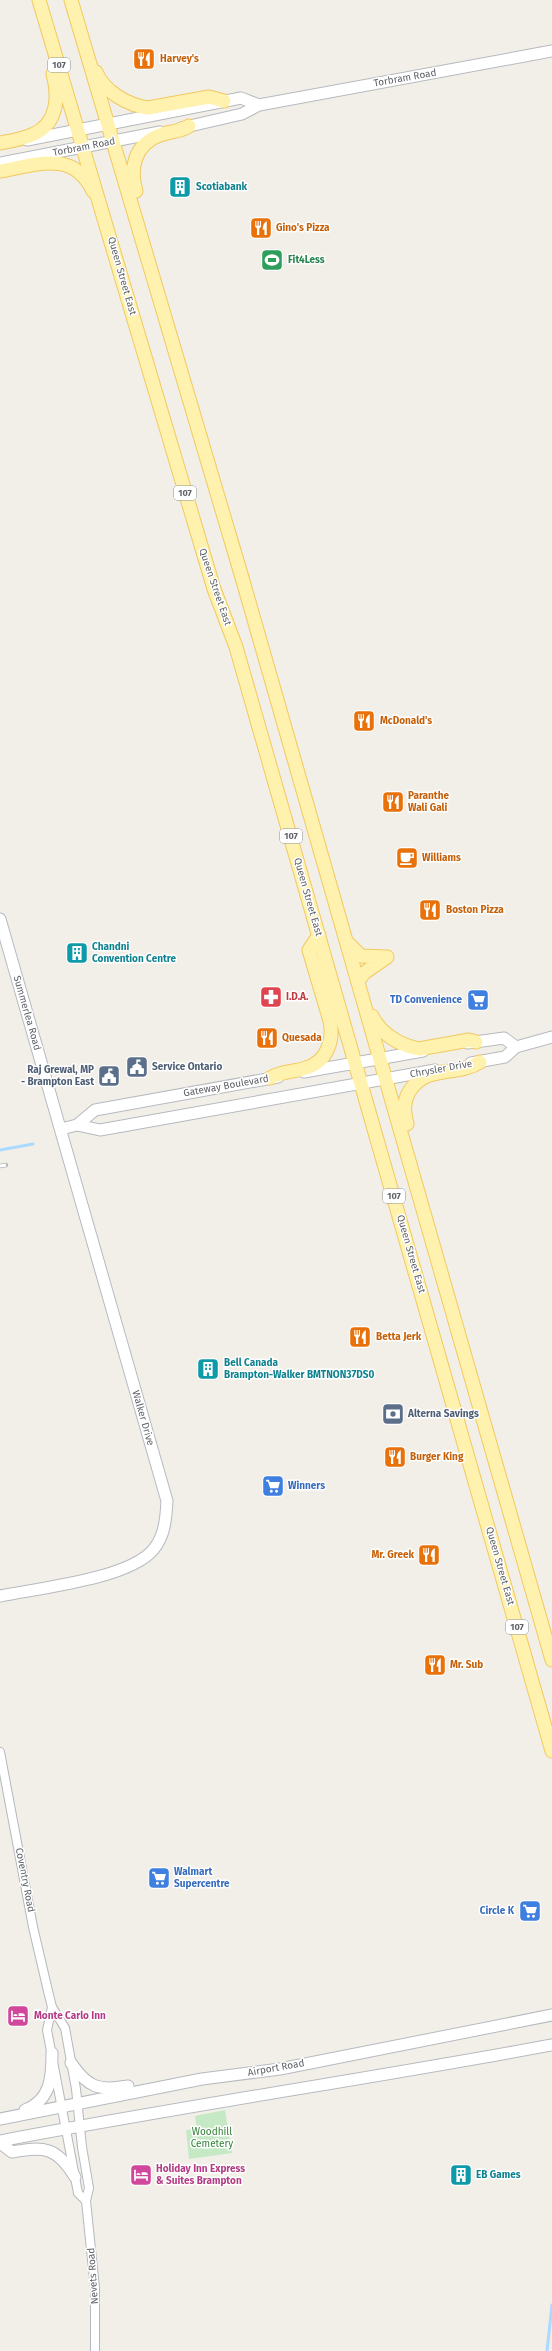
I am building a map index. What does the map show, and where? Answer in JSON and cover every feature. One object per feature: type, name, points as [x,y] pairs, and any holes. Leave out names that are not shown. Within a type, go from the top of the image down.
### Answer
[{"type":"main road","name":"Queen Street East","points":[[39,0],[214,589],[236,647],[552,1751]]},
{"type":"main road","points":[[0,145],[33,135],[41,130],[57,104],[57,88],[34,11],[39,0]]},
{"type":"main road","name":"107","points":[[71,0],[358,981],[552,1660]]},
{"type":"main road","points":[[82,38],[86,43],[97,75],[121,98],[138,107],[148,108],[209,97],[224,101]]},
{"type":"main road","name":"Torbram Road","points":[[0,163],[189,126],[242,114],[259,105],[552,51]]},
{"type":"main road","name":"Torbram Road","points":[[0,145],[241,98],[259,105]]},
{"type":"main road","points":[[143,243],[148,234],[132,174],[135,158],[146,142],[159,135],[184,130],[189,126]]},
{"type":"main road","points":[[0,171],[53,161],[62,162],[72,168],[93,190],[103,224],[108,231]]},
{"type":"main road","name":"Summerlea Road","points":[[0,919],[61,1129]]},
{"type":"main road","points":[[270,1078],[276,1074],[313,1065],[320,1060],[330,1046],[332,1031],[330,1021],[309,950],[319,935]]},
{"type":"main road","points":[[345,938],[361,956],[386,957],[364,973],[358,981],[362,986],[369,1010],[378,1026],[384,1033],[400,1043],[420,1049],[469,1040],[476,1042]]},
{"type":"main road","name":"Chrysler Drive","points":[[362,1083],[505,1057],[516,1047],[552,1037]]},
{"type":"main road","name":"Chrysler Drive","points":[[380,1058],[504,1038],[516,1047]]},
{"type":"main road","name":"Gateway Boulevard","points":[[61,1129],[77,1124],[95,1110],[380,1058]]},
{"type":"main road","points":[[412,1171],[418,1162],[404,1109],[410,1089],[426,1075],[474,1066],[480,1062]]},
{"type":"main road","points":[[77,1124],[100,1130],[362,1083]]},
{"type":"main road","name":"Walker Drive","points":[[0,1596],[117,1572],[136,1564],[153,1550],[162,1536],[166,1516],[166,1500],[61,1129]]},
{"type":"main road","name":"Airport Road","points":[[3,2118],[202,2079],[280,2069],[552,2015]]},
{"type":"main road","points":[[0,2142],[156,2111],[399,2074],[552,2045]]},
{"type":"main road","points":[[3,2118],[30,2109],[43,2097],[52,2079],[52,2053]]},
{"type":"main road","points":[[71,2063],[82,2078],[93,2086],[102,2089],[134,2085],[148,2090]]},
{"type":"main road","points":[[0,2142],[12,2152],[32,2148],[52,2151],[67,2163],[75,2177]]},
{"type":"street","name":"Coventry Road","points":[[0,1752],[33,1927],[52,2007],[64,2028],[71,2063],[80,2126]]},
{"type":"street","name":"Coventry Road","points":[[52,2007],[48,2030],[66,2129]]},
{"type":"street","name":"Nevets Road","points":[[80,2126],[89,2188],[86,2201],[95,2288],[94,2351]]},
{"type":"street","name":"Nevets Road","points":[[66,2129],[78,2193],[86,2201]]},
{"type":"green space","name":"Woodhill Cemetery","points":[[225,2110],[232,2153],[189,2159],[186,2130],[197,2129],[195,2116]]},
{"type":"waterway","points":[[0,1150],[33,1144]]},
{"type":"waterway","points":[[547,2351],[552,2305]]},
{"type":"railway","points":[[0,1166],[6,1165]]},
{"type":"place","name":"Harvey's","points":[[144,59]]},
{"type":"place","name":"Scotiabank","points":[[180,187]]},
{"type":"place","name":"Gino's Pizza","points":[[261,228]]},
{"type":"place","name":"Fit4Less","points":[[272,260]]},
{"type":"place","name":"McDonald's","points":[[364,721]]},
{"type":"place","name":"Paranthe Wali Gali","points":[[393,802]]},
{"type":"place","name":"Williams","points":[[407,858]]},
{"type":"place","name":"Boston Pizza","points":[[430,910]]},
{"type":"place","name":"Chandni Convention Centre","points":[[77,953]]},
{"type":"place","name":"I.D.A.","points":[[271,997]]},
{"type":"place","name":"TD Convenience","points":[[478,1000]]},
{"type":"place","name":"Quesada","points":[[267,1038]]},
{"type":"place","name":"Service Ontario","points":[[137,1067]]},
{"type":"place","name":"Raj Grewal, MP - Brampton East","points":[[109,1076]]},
{"type":"place","name":"Betta Jerk","points":[[360,1337]]},
{"type":"place","name":"Bell Canada Brampton-Walker BMTNON37DS0","points":[[208,1369]]},
{"type":"place","name":"Alterna Savings","points":[[393,1414]]},
{"type":"place","name":"Burger King","points":[[395,1457]]},
{"type":"place","name":"Winners","points":[[273,1486]]},
{"type":"place","name":"Mr. Greek","points":[[429,1555]]},
{"type":"place","name":"Mr. Sub","points":[[435,1665]]},
{"type":"place","name":"Walmart Supercentre","points":[[159,1878]]},
{"type":"place","name":"Circle K","points":[[530,1911]]},
{"type":"place","name":"Monte Carlo Inn","points":[[18,2016]]},
{"type":"place","name":"Holiday Inn Express & Suites Brampton","points":[[141,2175]]},
{"type":"place","name":"EB Games","points":[[461,2175]]}]
